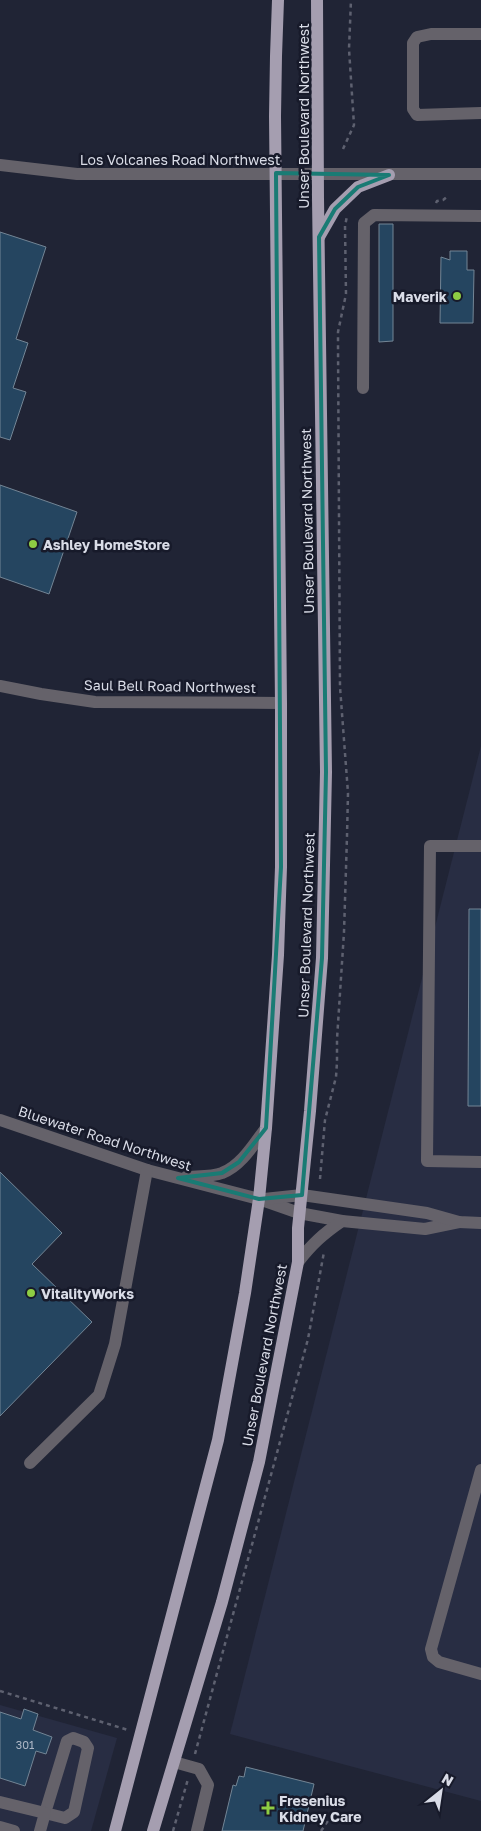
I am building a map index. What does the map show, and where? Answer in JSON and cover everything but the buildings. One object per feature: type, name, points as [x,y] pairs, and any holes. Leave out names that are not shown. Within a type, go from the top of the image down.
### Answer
[{"type":"main road","name":"Unser Boulevard Northwest","points":[[115,1831],[218,1440],[246,1293],[259,1199],[266,1128],[278,955],[281,867],[276,173],[278,0]]},
{"type":"main road","name":"Unser Boulevard Northwest","points":[[153,1831],[222,1602],[259,1462],[298,1262],[298,1228],[310,1111],[322,958],[326,782],[318,175],[318,0]]},
{"type":"main road","points":[[319,236],[335,209],[358,187],[389,174]]},
{"type":"street","points":[[481,34],[431,34],[417,37],[413,43],[413,109],[417,115],[481,113]]},
{"type":"street","name":"Los Volcanes Road Northwest","points":[[0,166],[77,174],[481,174]]},
{"type":"street","points":[[362,388],[364,223],[374,215],[481,216]]},
{"type":"street","name":"Saul Bell Road Northwest","points":[[0,686],[95,702],[281,703]]},
{"type":"street","points":[[481,846],[430,846],[427,1161],[481,1162]]},
{"type":"street","name":"Bluewater Road Northwest","points":[[0,1120],[147,1170],[259,1199],[300,1213],[342,1221],[425,1229],[459,1222]]},
{"type":"street","points":[[178,1178],[222,1173],[239,1162],[266,1128]]},
{"type":"street","points":[[30,1463],[99,1395],[114,1344],[147,1170]]},
{"type":"street","name":"Bluewater Road Northwest","points":[[259,1199],[302,1195],[427,1213],[459,1222],[481,1223]]},
{"type":"street","points":[[298,1262],[310,1245],[342,1221]]},
{"type":"street","points":[[481,1470],[431,1649],[433,1657],[439,1662],[481,1674]]},
{"type":"street","points":[[0,1802],[45,1813],[65,1818],[71,1816],[74,1812],[88,1748],[84,1742],[73,1738],[66,1741],[45,1813],[40,1831]]},
{"type":"street","points":[[174,1762],[199,1769],[208,1785],[197,1831]]},
{"type":"street","points":[[0,1827],[14,1831]]},
{"type":"path","points":[[343,149],[354,125],[349,50],[351,0]]},
{"type":"path","points":[[436,204],[436,201],[443,200],[448,196]]},
{"type":"path","points":[[320,1179],[325,1120],[338,1062],[347,845],[348,793],[340,687],[338,344],[338,332],[346,294],[346,212]]},
{"type":"path","points":[[0,1691],[128,1730]]},
{"type":"path","points":[[321,1831],[332,1815]]},
{"type":"highlighted area","points":[[276,173],[389,175],[358,187],[335,209],[319,237],[326,772],[322,958],[302,1195],[259,1199],[178,1178],[222,1173],[239,1162],[266,1128],[281,867]]},
{"type":"shaded area","points":[[481,746],[481,1801],[230,1734]]},
{"type":"shaded area","points":[[0,1705],[117,1738],[91,1831],[0,1831]]},
{"type":"place","name":"Maverik","points":[[457,296]]},
{"type":"place","name":"Ashley HomeStore","points":[[33,544]]},
{"type":"place","name":"VitalityWorks","points":[[31,1293]]},
{"type":"place","name":"Fresenius Kidney Care","points":[[268,1808]]}]
